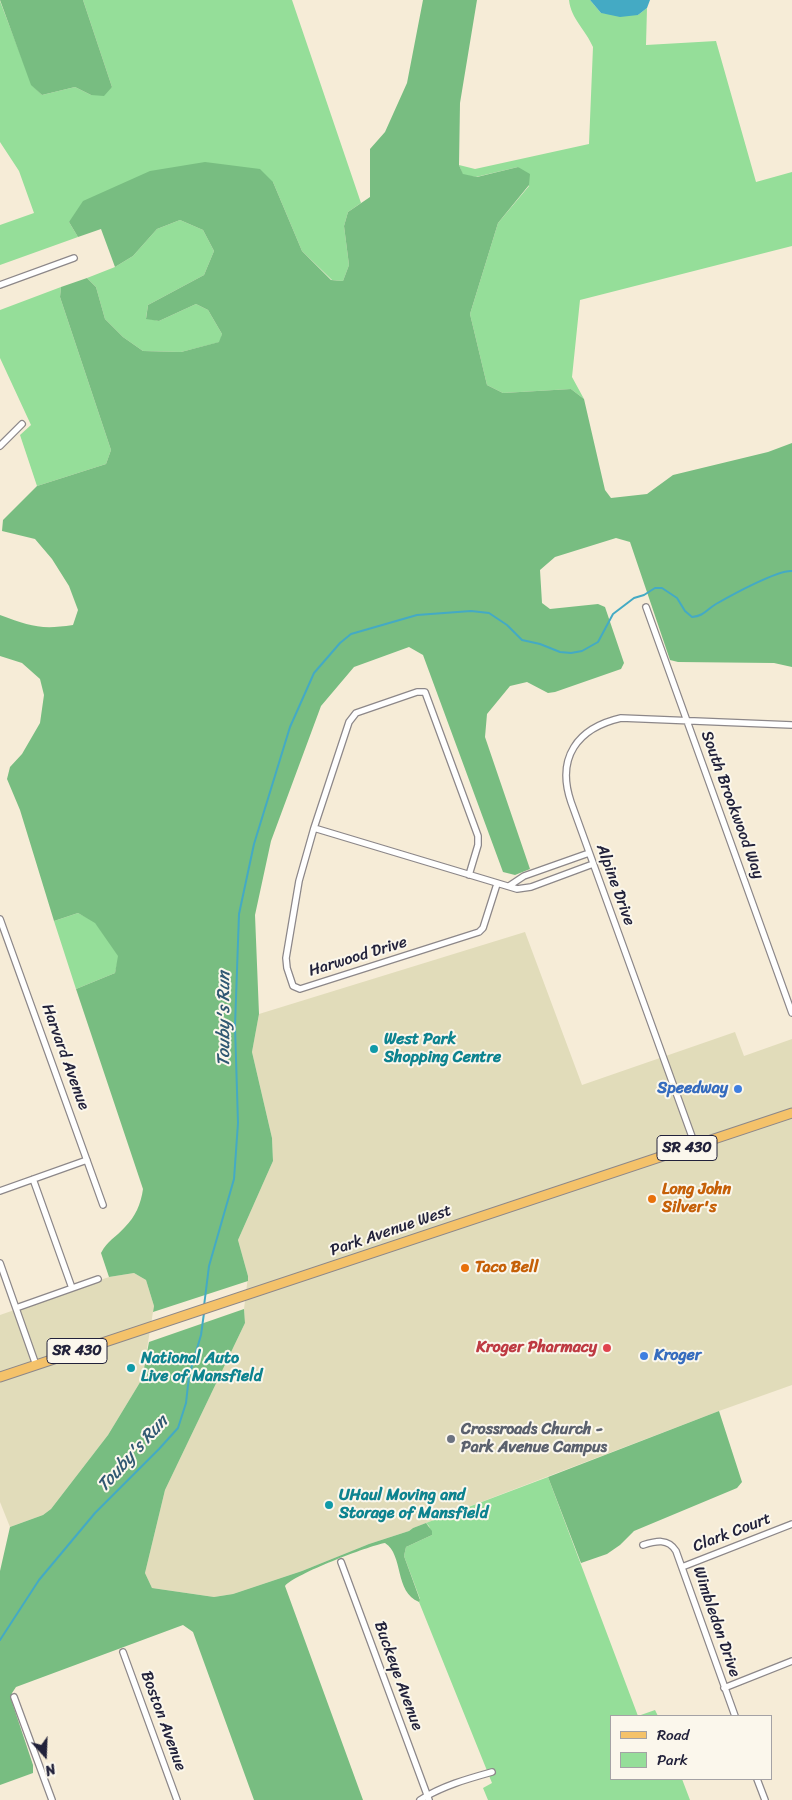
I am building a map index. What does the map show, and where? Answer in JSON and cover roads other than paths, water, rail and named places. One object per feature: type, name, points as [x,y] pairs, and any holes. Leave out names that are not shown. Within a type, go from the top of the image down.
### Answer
[{"type":"main road","name":"Park Avenue West","points":[[0,1377],[792,1113]]},
{"type":"street","points":[[0,285],[74,258]]},
{"type":"street","points":[[0,446],[22,424]]},
{"type":"street","name":"South Brookwood Way","points":[[646,607],[792,1013]]},
{"type":"street","name":"Harwood Drive","points":[[469,875],[478,845],[478,836],[427,696],[422,691],[356,713],[352,716],[314,828],[297,892],[286,958],[293,986],[300,989],[480,932],[497,884]]},
{"type":"street","name":"Alpine Drive","points":[[695,1145],[589,853],[567,787],[569,759],[582,737],[595,727],[621,718],[792,725]]},
{"type":"street","points":[[314,828],[517,889],[531,887],[593,864]]},
{"type":"street","points":[[509,886],[524,876],[589,853]]},
{"type":"street","name":"Harvard Avenue","points":[[0,919],[104,1205]]},
{"type":"street","points":[[0,1191],[88,1160]]},
{"type":"street","points":[[33,1179],[72,1288]]},
{"type":"street","points":[[0,1263],[36,1365]]},
{"type":"street","points":[[16,1308],[98,1279]]},
{"type":"street","name":"Clark Court","points":[[682,1567],[792,1524]]},
{"type":"street","name":"Wimbledon Drive","points":[[642,1545],[656,1541],[666,1542],[672,1546],[682,1567],[735,1715]]},
{"type":"street","name":"Buckeye Avenue","points":[[341,1562],[428,1798]]},
{"type":"street","name":"Boston Avenue","points":[[123,1652],[177,1800]]},
{"type":"street","points":[[724,1688],[792,1661]]},
{"type":"street","points":[[14,1697],[52,1800]]},
{"type":"street","points":[[420,1800],[428,1798],[461,1781],[492,1772]]},
{"type":"street","points":[[757,1780],[765,1800]]},
{"type":"water","points":[[590,0],[650,0],[647,8],[638,15],[620,17],[601,13]]},
{"type":"waterway","name":"Touby's Run","points":[[204,1306],[209,1266],[234,1179],[238,1123],[235,1026],[239,914],[254,844],[290,727],[314,673],[340,643],[351,634],[417,615],[471,611],[489,613],[507,625],[522,640],[540,644],[560,652],[571,653],[582,651],[598,642],[613,614],[634,598],[644,595],[655,588],[662,588],[677,598],[685,611],[692,617],[702,614],[716,604],[754,584],[792,571]]},
{"type":"waterway","name":"Touby's Run","points":[[0,1640],[39,1580],[95,1513],[178,1428],[186,1403],[189,1376],[201,1335],[204,1313]]},
{"type":"place","name":"West Park Shopping Centre","points":[[374,1049]]},
{"type":"place","name":"Speedway","points":[[738,1089]]},
{"type":"place","name":"Long John Silver's","points":[[652,1199]]},
{"type":"place","name":"Taco Bell","points":[[465,1268]]},
{"type":"place","name":"Kroger Pharmacy","points":[[607,1348]]},
{"type":"place","name":"Kroger","points":[[644,1356]]},
{"type":"place","name":"National Auto Live of Mansfield","points":[[131,1368]]},
{"type":"place","name":"Crossroads Church - Park Avenue Campus","points":[[451,1439]]},
{"type":"place","name":"UHaul Moving and Storage of Mansfield","points":[[329,1505]]}]
